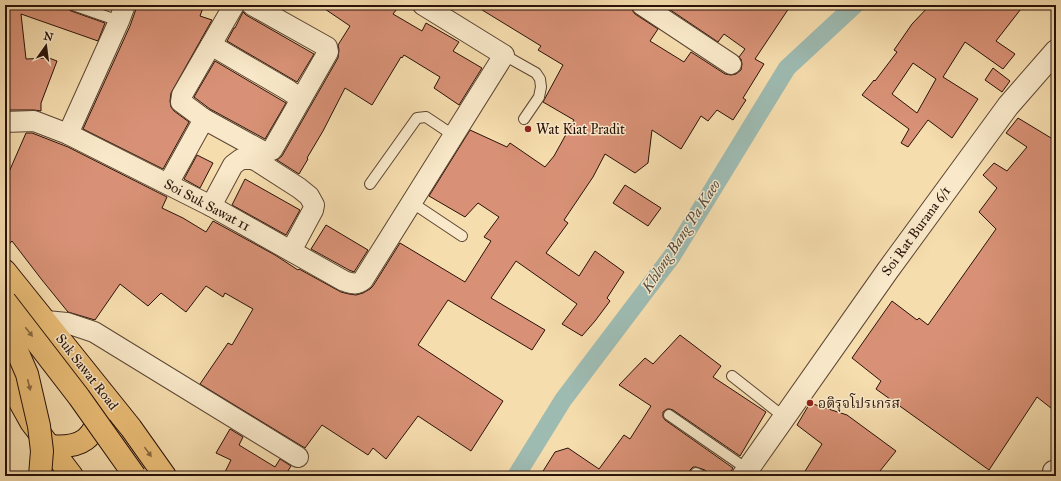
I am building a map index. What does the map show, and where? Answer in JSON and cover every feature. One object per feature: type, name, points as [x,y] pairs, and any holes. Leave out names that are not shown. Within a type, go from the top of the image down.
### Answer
[{"type":"main road","name":"Suk Sawat Road","points":[[5,271],[131,428],[166,476]]},
{"type":"main road","points":[[5,301],[79,397],[135,476]]},
{"type":"main road","points":[[5,323],[27,374],[39,426],[42,452],[40,476]]},
{"type":"main road","points":[[5,375],[31,422],[72,476]]},
{"type":"main road","points":[[48,446],[63,447],[81,443],[94,432],[106,398]]},
{"type":"main road","points":[[126,476],[131,428]]},
{"type":"street","points":[[234,5],[182,95],[181,102],[204,119],[264,152],[272,150],[328,52],[328,47],[252,5]]},
{"type":"street","points":[[411,202],[504,55],[423,5]]},
{"type":"street","points":[[642,5],[731,64]]},
{"type":"street","points":[[68,134],[122,13]]},
{"type":"street","points":[[211,45],[301,99]]},
{"type":"street","name":"Soi Rat Burana 6/1","points":[[745,473],[888,270],[1008,106],[1056,51]]},
{"type":"street","points":[[168,184],[204,119]]},
{"type":"street","name":"Soi Suk Sawat 11","points":[[5,122],[34,121],[68,134],[212,206],[344,281],[354,284],[359,284],[363,280],[411,202]]},
{"type":"street","points":[[212,206],[233,165],[241,159],[252,159],[257,161],[310,196],[314,204],[313,210],[291,251]]},
{"type":"street","points":[[46,321],[67,323],[94,332],[298,457]]},
{"type":"lane","points":[[73,5],[122,13]]},
{"type":"lane","points":[[504,55],[536,73],[540,79],[541,87],[539,97],[524,119]]},
{"type":"lane","points":[[370,184],[417,118],[426,117],[453,135]]},
{"type":"lane","points":[[411,202],[462,236]]},
{"type":"lane","points":[[732,376],[784,417]]},
{"type":"lane","points":[[669,415],[745,473]]},
{"type":"building","points":[[5,5],[67,5],[68,9],[71,11],[105,23],[98,41],[21,14],[26,59],[49,58],[57,61],[41,103],[41,111],[5,110]]},
{"type":"building","points":[[136,5],[204,5],[200,16],[212,20],[171,93],[171,107],[189,122],[163,169],[83,129],[130,26]]},
{"type":"building","points":[[319,5],[400,5],[393,14],[422,31],[426,23],[459,42],[453,51],[482,68],[459,105],[434,88],[440,77],[404,55],[402,58],[401,57],[372,105],[345,88],[299,174],[277,160],[282,156],[338,58],[338,45],[350,26]]},
{"type":"building","points":[[474,5],[631,5],[635,14],[658,29],[650,41],[684,62],[691,52],[725,74],[731,75],[736,74],[741,70],[742,64],[739,57],[745,49],[724,34],[718,42],[663,5],[791,5],[755,59],[764,64],[743,98],[746,100],[733,120],[717,110],[708,121],[701,116],[681,149],[652,130],[648,163],[635,173],[605,154],[593,177],[564,220],[568,223],[546,253],[579,276],[595,251],[624,272],[607,298],[610,301],[582,336],[562,324],[577,304],[516,261],[491,298],[545,330],[532,350],[448,300],[418,345],[503,401],[471,451],[418,416],[386,459],[373,448],[368,455],[322,425],[305,448],[200,384],[228,343],[232,345],[253,309],[225,293],[223,297],[206,286],[186,312],[161,293],[148,306],[120,284],[95,320],[68,312],[12,241],[5,249],[5,181],[26,133],[32,133],[68,147],[167,197],[162,208],[183,218],[206,232],[213,221],[275,255],[298,270],[299,269],[341,292],[356,295],[370,289],[400,243],[465,282],[491,241],[484,237],[499,217],[478,203],[465,217],[429,196],[470,130],[507,147],[510,143],[545,167],[554,156],[574,120],[543,102],[563,65],[538,50],[541,46]]},
{"type":"building","points":[[930,5],[1024,5],[996,41],[1015,54],[1003,69],[965,42],[943,77],[978,99],[952,138],[928,120],[908,147],[901,143],[909,129],[862,95],[874,80],[875,81],[897,52],[894,50],[912,24]],"holes":[[[913,63],[936,79],[917,113],[892,94]]]},
{"type":"building","points":[[243,12],[314,54],[297,82],[227,41]]},
{"type":"building","points":[[215,61],[286,103],[265,139],[210,109],[194,97]]},
{"type":"building","points":[[993,68],[1010,81],[1002,92],[985,80]]},
{"type":"building","points":[[1018,118],[1056,141],[1056,412],[1037,397],[989,470],[876,389],[881,381],[852,358],[892,301],[917,320],[919,318],[928,325],[996,229],[979,212],[997,188],[983,175],[994,163],[1007,171],[1027,147],[1006,133]]},
{"type":"building","points":[[197,155],[213,163],[200,188],[184,179]]},
{"type":"building","points":[[245,179],[300,210],[286,235],[232,205]]},
{"type":"building","points":[[625,185],[661,208],[648,226],[613,203]]},
{"type":"building","points":[[326,225],[368,250],[354,272],[311,249]]},
{"type":"building","points":[[680,335],[721,366],[713,377],[766,412],[740,456],[673,410],[667,409],[663,412],[663,417],[665,420],[733,468],[728,476],[708,476],[708,473],[705,470],[693,467],[690,470],[690,476],[540,476],[555,452],[568,448],[599,469],[624,435],[630,439],[651,406],[619,385],[645,358],[653,364]]},
{"type":"building","points":[[810,403],[847,415],[896,451],[876,476],[802,476],[822,444],[797,425]]},
{"type":"building","points":[[230,429],[243,437],[239,445],[275,467],[280,459],[291,466],[286,474],[290,476],[232,476],[225,472],[231,460],[216,453]]},
{"type":"waterway","name":"Khlong Bang Pa Kaeo","points":[[516,476],[563,400],[672,256],[787,68],[855,5]]},
{"type":"place","name":"Wat Kiat Pradit","points":[[528,129]]},
{"type":"place","name":"อติรุจโปรเกรส","points":[[810,403]]}]
